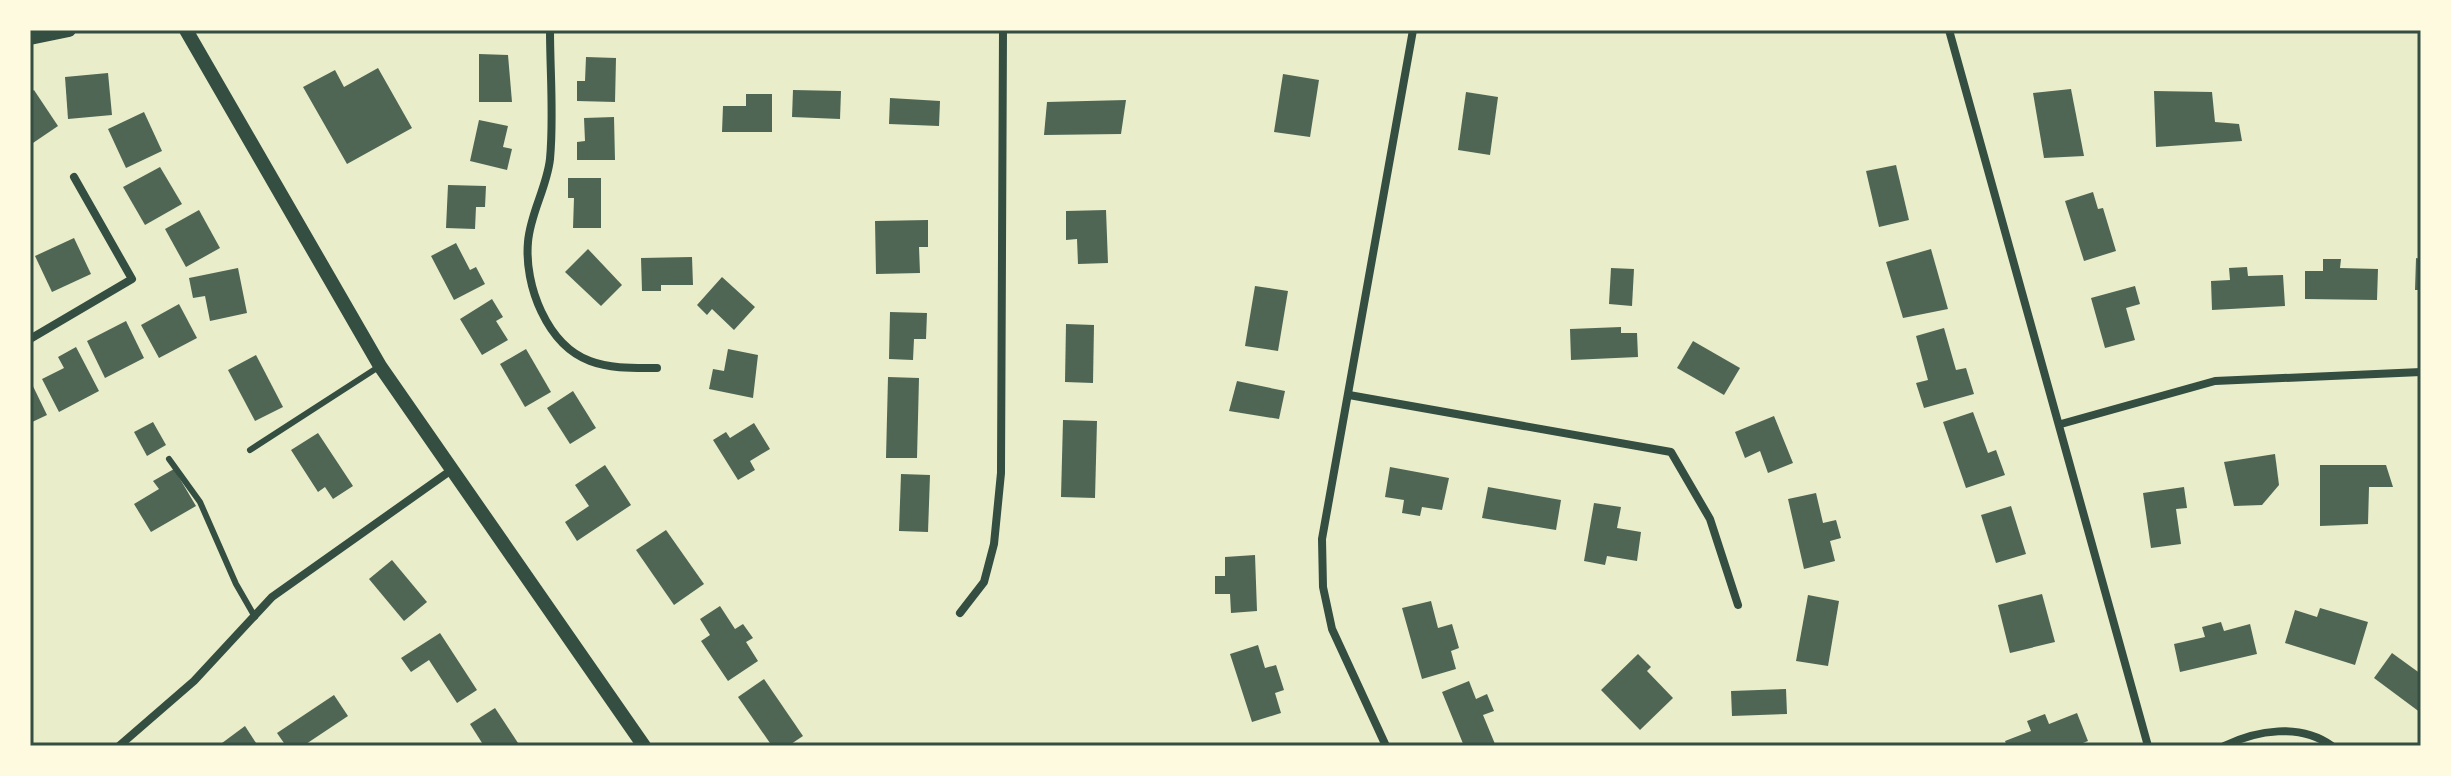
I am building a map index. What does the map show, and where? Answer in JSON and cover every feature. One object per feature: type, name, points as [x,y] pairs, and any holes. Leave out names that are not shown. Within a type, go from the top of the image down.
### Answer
[{"type":"street","points":[[30,38],[69,30]]},
{"type":"street","points":[[186,30],[380,366],[450,471],[644,746]]},
{"type":"street","points":[[550,30],[550,161],[528,243],[529,274],[539,308],[559,338],[587,360],[621,368],[657,368]]},
{"type":"street","points":[[960,613],[984,582],[994,544],[1001,473],[1003,30]]},
{"type":"street","points":[[1386,746],[1332,629],[1323,587],[1322,539],[1349,395],[1375,225],[1389,178],[1413,30]]},
{"type":"street","points":[[1949,30],[2061,424],[2148,746]]},
{"type":"street","points":[[30,339],[132,279],[74,177]]},
{"type":"street","points":[[2061,424],[2215,381],[2421,372]]},
{"type":"street","points":[[1349,395],[1671,452],[1710,519],[1738,605]]},
{"type":"street","points":[[119,746],[194,681],[272,597],[450,471]]},
{"type":"street","points":[[2224,746],[2249,734],[2286,731],[2323,740],[2332,746]]},
{"type":"lane","points":[[250,450],[380,366]]},
{"type":"lane","points":[[169,459],[200,502],[236,584],[255,617]]},
{"type":"building","points":[[479,54],[508,55],[512,102],[479,102]]},
{"type":"building","points":[[586,57],[616,58],[615,102],[577,101],[577,81],[585,81]]},
{"type":"building","points":[[378,68],[412,128],[347,164],[303,87],[335,70],[344,87]]},
{"type":"building","points":[[108,73],[112,115],[68,119],[65,77]]},
{"type":"building","points":[[1283,74],[1319,80],[1310,137],[1274,132]]},
{"type":"building","points":[[2071,89],[2084,156],[2044,158],[2033,93]]},
{"type":"building","points":[[34,90],[58,126],[30,145],[30,93]]},
{"type":"building","points":[[793,90],[841,91],[840,119],[792,117]]},
{"type":"building","points":[[2154,91],[2212,92],[2215,122],[2239,124],[2242,141],[2156,147]]},
{"type":"building","points":[[1466,92],[1498,97],[1490,155],[1458,150]]},
{"type":"building","points":[[746,94],[772,94],[772,132],[722,132],[723,106],[746,106]]},
{"type":"building","points":[[890,98],[940,101],[939,126],[889,124]]},
{"type":"building","points":[[1126,100],[1121,134],[1044,135],[1047,102]]},
{"type":"building","points":[[144,112],[162,151],[126,168],[108,129]]},
{"type":"building","points":[[614,117],[615,160],[577,160],[577,142],[585,141],[584,118]]},
{"type":"building","points":[[479,120],[508,126],[503,147],[512,149],[507,170],[470,161]]},
{"type":"building","points":[[1896,165],[1909,220],[1879,227],[1866,171]]},
{"type":"building","points":[[160,167],[182,204],[145,225],[123,187]]},
{"type":"building","points":[[568,178],[601,178],[601,228],[573,228],[574,198],[568,198]]},
{"type":"building","points":[[448,185],[486,186],[485,207],[476,207],[475,229],[446,228]]},
{"type":"building","points":[[2093,192],[2098,209],[2103,208],[2116,251],[2084,261],[2065,201]]},
{"type":"building","points":[[199,210],[220,248],[186,267],[165,229]]},
{"type":"building","points":[[1106,210],[1108,263],[1078,264],[1077,239],[1066,240],[1066,211]]},
{"type":"building","points":[[928,220],[928,247],[919,247],[920,273],[876,274],[875,221]]},
{"type":"building","points":[[74,238],[91,274],[52,292],[35,256]]},
{"type":"building","points":[[456,243],[470,270],[476,267],[485,284],[454,300],[431,256]]},
{"type":"building","points":[[588,249],[622,285],[601,306],[565,272]]},
{"type":"building","points":[[1931,249],[1948,309],[1903,318],[1886,262]]},
{"type":"building","points":[[692,257],[693,285],[661,285],[661,291],[642,291],[641,258]]},
{"type":"building","points":[[2416,258],[2421,259],[2421,290],[2415,290]]},
{"type":"building","points":[[2323,259],[2341,259],[2340,268],[2378,269],[2377,300],[2305,299],[2305,271],[2323,271]]},
{"type":"building","points":[[2247,267],[2248,276],[2283,275],[2285,306],[2212,310],[2211,281],[2230,280],[2229,268]]},
{"type":"building","points":[[238,268],[247,313],[210,321],[205,296],[193,298],[189,278]]},
{"type":"building","points":[[1611,268],[1634,269],[1632,306],[1609,304]]},
{"type":"building","points":[[722,277],[755,307],[734,330],[712,309],[707,315],[697,305]]},
{"type":"building","points":[[1255,286],[1288,291],[1278,351],[1245,346]]},
{"type":"building","points":[[2135,286],[2140,304],[2126,308],[2135,340],[2105,348],[2091,298]]},
{"type":"building","points":[[492,299],[503,317],[496,321],[508,340],[482,355],[460,319]]},
{"type":"building","points":[[179,304],[197,338],[159,358],[141,325]]},
{"type":"building","points":[[890,312],[927,313],[926,339],[914,339],[913,360],[889,359]]},
{"type":"building","points":[[126,321],[144,358],[105,378],[87,341]]},
{"type":"building","points":[[1066,324],[1094,325],[1093,383],[1065,382]]},
{"type":"building","points":[[1621,327],[1621,333],[1637,333],[1638,357],[1571,360],[1570,329]]},
{"type":"building","points":[[1944,328],[1956,370],[1966,368],[1974,394],[1924,408],[1916,383],[1928,380],[1916,336]]},
{"type":"building","points":[[1693,341],[1740,368],[1724,395],[1677,368]]},
{"type":"building","points":[[76,347],[99,391],[59,412],[42,379],[64,368],[58,357]]},
{"type":"building","points":[[526,349],[551,392],[525,407],[500,364]]},
{"type":"building","points":[[728,349],[758,355],[753,398],[709,389],[713,369],[724,371]]},
{"type":"building","points":[[256,355],[283,407],[255,421],[228,370]]},
{"type":"building","points":[[888,377],[919,378],[917,458],[886,458]]},
{"type":"building","points":[[30,380],[47,415],[30,423]]},
{"type":"building","points":[[1237,381],[1285,391],[1279,419],[1229,411]]},
{"type":"building","points":[[573,391],[596,428],[570,444],[547,408]]},
{"type":"building","points":[[1973,412],[1988,453],[1996,450],[2005,475],[1966,488],[1943,422]]},
{"type":"building","points":[[1774,416],[1793,463],[1768,473],[1760,451],[1745,458],[1735,432]]},
{"type":"building","points":[[1063,420],[1097,421],[1095,498],[1061,497]]},
{"type":"building","points":[[153,422],[166,445],[147,456],[134,432]]},
{"type":"building","points":[[754,423],[770,449],[750,461],[755,470],[738,480],[713,440],[726,432],[730,438]]},
{"type":"building","points":[[318,433],[353,486],[333,499],[325,487],[318,492],[291,450]]},
{"type":"building","points":[[2275,454],[2279,485],[2262,505],[2234,506],[2224,462]]},
{"type":"building","points":[[605,465],[631,505],[577,541],[565,522],[589,506],[575,485]]},
{"type":"building","points":[[2320,465],[2386,465],[2393,487],[2369,487],[2368,524],[2320,526]]},
{"type":"building","points":[[1390,467],[1449,478],[1442,510],[1422,507],[1420,516],[1402,513],[1404,500],[1385,497]]},
{"type":"building","points":[[174,469],[196,506],[151,532],[134,504],[159,489],[153,481]]},
{"type":"building","points":[[901,474],[930,475],[928,532],[899,531]]},
{"type":"building","points":[[1488,487],[1561,500],[1556,530],[1482,518]]},
{"type":"building","points":[[2184,487],[2187,508],[2176,509],[2181,544],[2151,548],[2143,493]]},
{"type":"building","points":[[1816,493],[1823,523],[1836,520],[1841,538],[1830,541],[1835,561],[1804,569],[1788,499]]},
{"type":"building","points":[[1594,503],[1621,507],[1617,528],[1641,532],[1637,561],[1607,556],[1605,565],[1584,561]]},
{"type":"building","points":[[2011,506],[2026,554],[1996,563],[1981,515]]},
{"type":"building","points":[[666,530],[704,584],[674,605],[636,550]]},
{"type":"building","points":[[1255,555],[1257,611],[1231,613],[1230,594],[1215,594],[1215,576],[1225,576],[1225,557]]},
{"type":"building","points":[[392,560],[427,602],[404,621],[369,579]]},
{"type":"building","points":[[2042,594],[2055,642],[2010,653],[1998,605]]},
{"type":"building","points":[[1808,595],[1839,601],[1828,666],[1796,661]]},
{"type":"building","points":[[1431,601],[1438,628],[1452,624],[1459,648],[1451,651],[1456,669],[1422,679],[1402,608]]},
{"type":"building","points":[[720,606],[735,629],[743,624],[753,638],[746,642],[758,661],[728,681],[701,641],[710,635],[700,619]]},
{"type":"building","points":[[2320,608],[2368,622],[2355,665],[2285,643],[2295,610],[2317,617]]},
{"type":"building","points":[[2221,622],[2224,631],[2250,624],[2257,654],[2180,672],[2174,644],[2205,637],[2202,627]]},
{"type":"building","points":[[440,633],[477,690],[457,703],[429,660],[411,672],[401,658]]},
{"type":"building","points":[[1258,645],[1265,668],[1276,665],[1284,690],[1275,693],[1281,713],[1252,722],[1230,654]]},
{"type":"building","points":[[2392,653],[2421,674],[2421,713],[2374,678]]},
{"type":"building","points":[[1638,654],[1651,667],[1647,671],[1673,698],[1640,730],[1601,690]]},
{"type":"building","points":[[764,679],[803,736],[788,746],[772,746],[738,697]]},
{"type":"building","points":[[1469,681],[1476,699],[1487,694],[1494,711],[1483,715],[1495,744],[1491,746],[1464,746],[1442,692]]},
{"type":"building","points":[[1786,689],[1787,714],[1732,716],[1731,691]]},
{"type":"building","points":[[334,695],[348,716],[303,746],[286,746],[277,733]]},
{"type":"building","points":[[495,708],[520,746],[484,746],[470,724]]},
{"type":"building","points":[[2077,713],[2088,741],[2075,746],[2007,746],[2005,741],[2031,731],[2027,721],[2045,714],[2049,724]]},
{"type":"building","points":[[245,726],[258,746],[218,746]]}]
